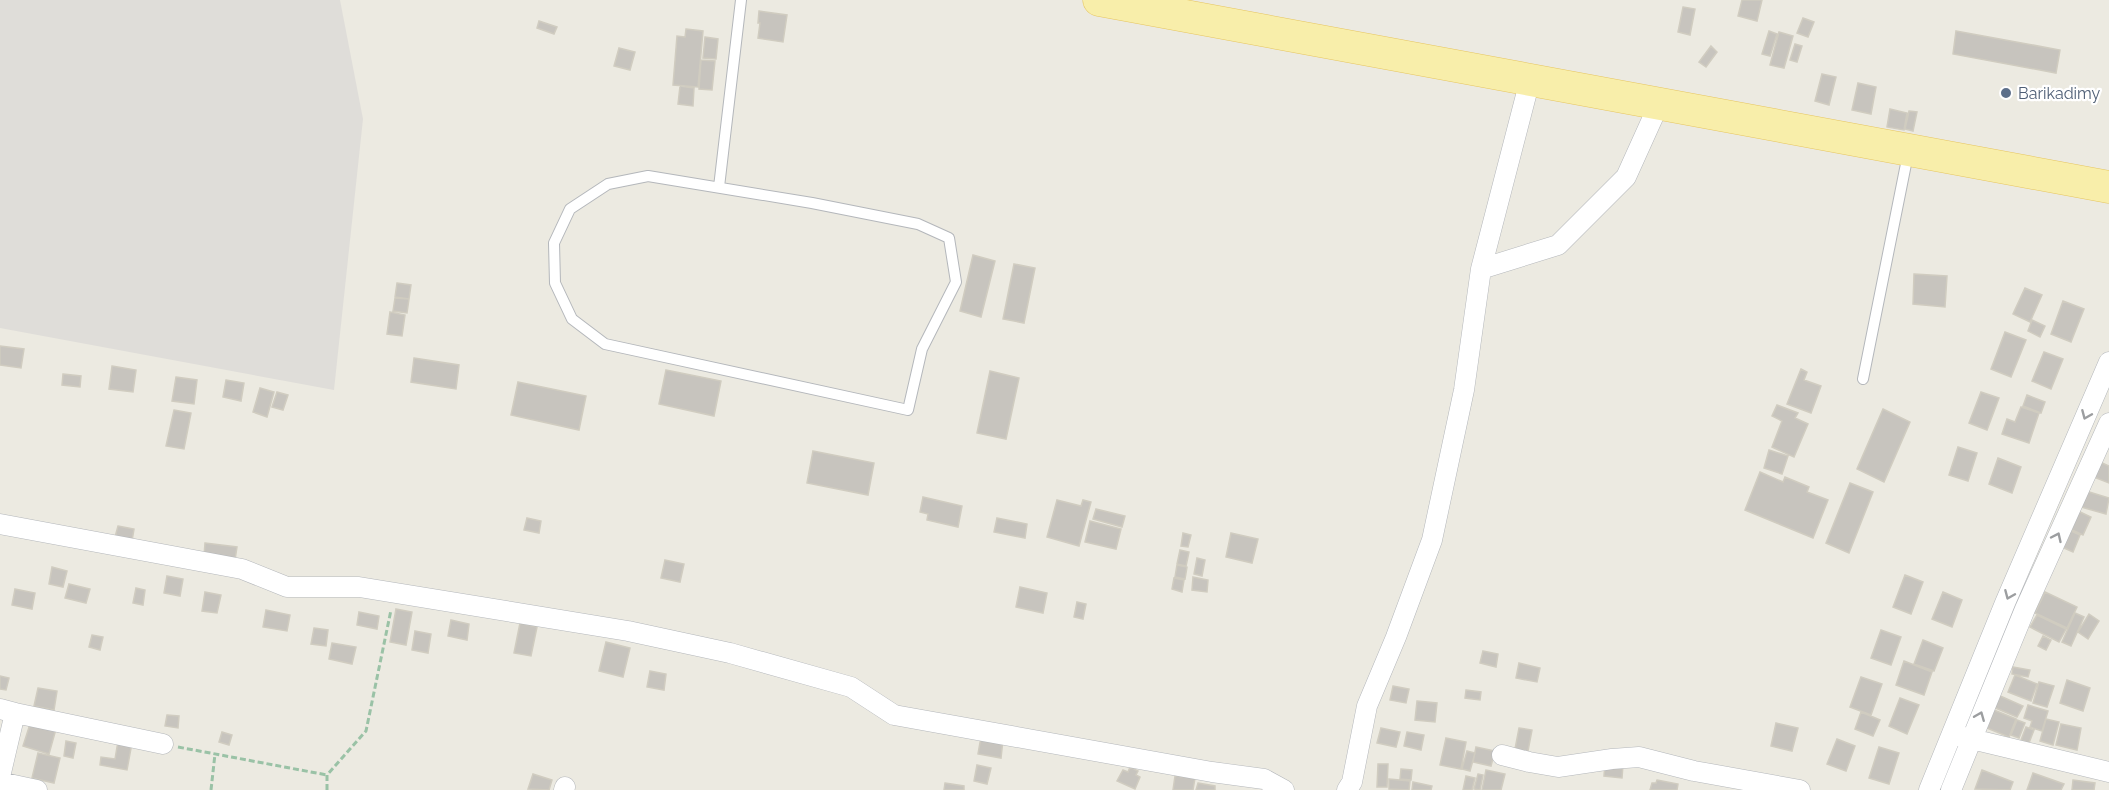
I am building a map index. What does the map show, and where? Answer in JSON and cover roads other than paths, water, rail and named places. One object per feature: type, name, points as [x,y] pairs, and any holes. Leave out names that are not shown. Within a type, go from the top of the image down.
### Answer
[{"type":"main road","points":[[1099,0],[2109,187]]},
{"type":"street","points":[[1347,790],[1352,782],[1367,706],[1396,637],[1432,540],[1464,390],[1481,269],[1530,80]]},
{"type":"street","points":[[1481,269],[1558,245],[1626,177],[1659,104]]},
{"type":"street","points":[[1929,790],[1951,733],[2109,362]]},
{"type":"street","points":[[1951,790],[2025,609],[2109,423]]},
{"type":"street","points":[[0,524],[242,569],[287,587],[359,587],[628,632],[730,653],[851,687],[894,715],[1212,772],[1264,779],[1284,790]]},
{"type":"street","points":[[0,777],[8,711],[163,744]]},
{"type":"street","points":[[1951,733],[1971,740],[2109,772]]},
{"type":"street","points":[[1502,755],[1528,762],[1558,766],[1639,757],[1694,771],[1800,790]]},
{"type":"street","points":[[0,782],[38,790]]},
{"type":"lane","points":[[719,187],[741,0]]},
{"type":"lane","points":[[1863,379],[1909,151]]},
{"type":"lane","points":[[648,176],[719,187],[918,224],[949,238],[956,282],[922,349],[908,410],[605,344],[572,319],[555,283],[554,273],[554,243],[570,209],[608,184],[648,176]]},
{"type":"place","name":"Barikadimy","points":[[2006,93]]}]
